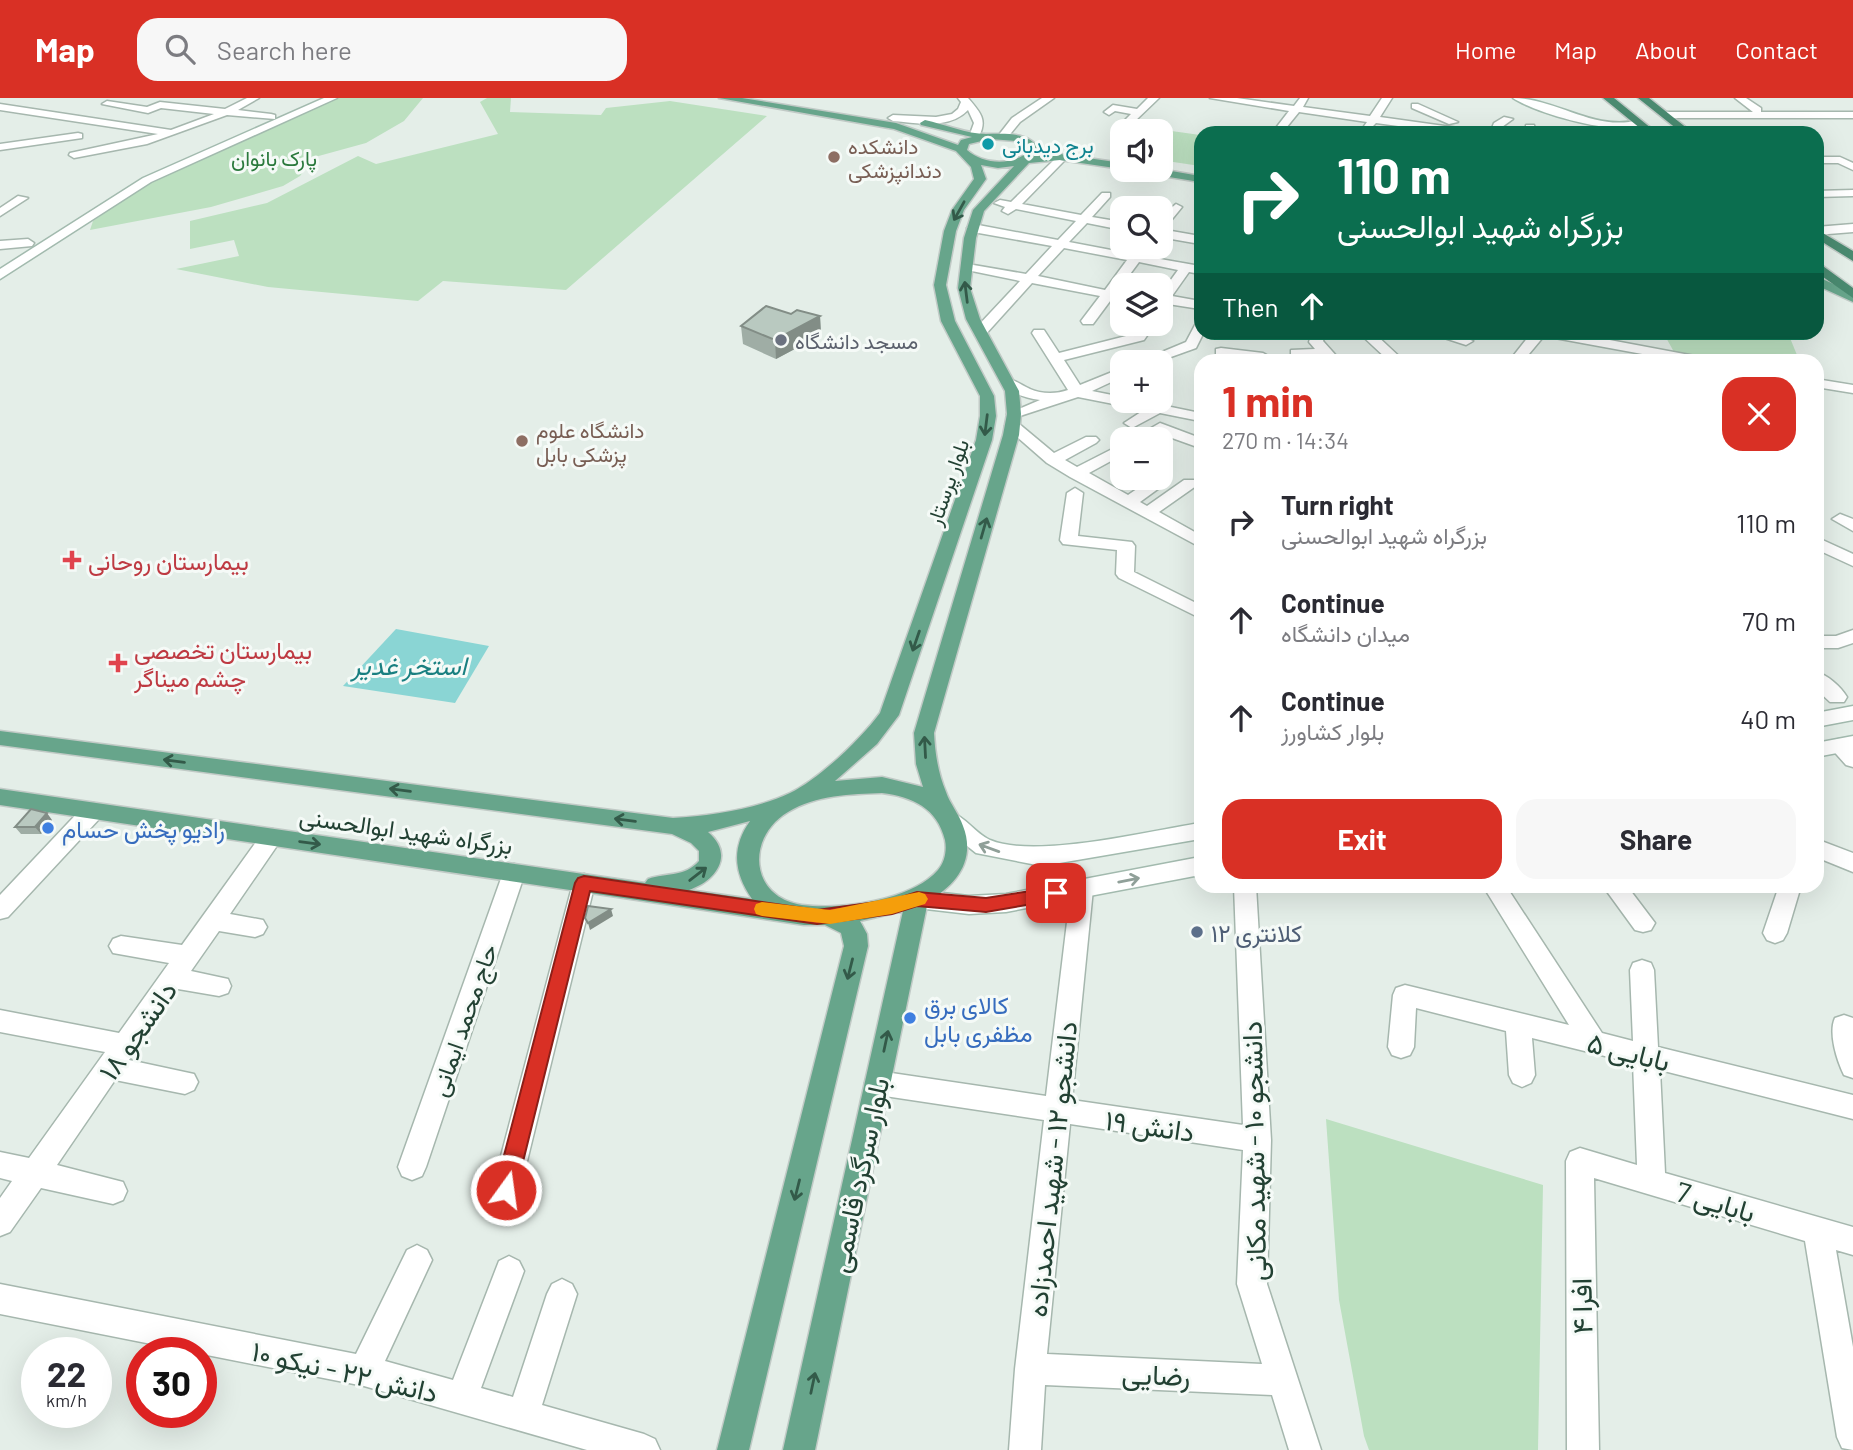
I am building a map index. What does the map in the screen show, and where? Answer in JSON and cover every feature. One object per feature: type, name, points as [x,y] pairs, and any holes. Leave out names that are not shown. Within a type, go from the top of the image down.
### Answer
[{"type":"highway","points":[[1608,98],[1636,126]]},
{"type":"highway","points":[[1643,98],[1679,126]]},
{"type":"highway","points":[[1824,239],[1850,263]]},
{"type":"highway","points":[[1824,264],[1850,263]]},
{"type":"highway","points":[[1824,271],[1853,296]]},
{"type":"main road","points":[[724,98],[870,121],[922,134],[989,163],[1056,156],[1110,164]]},
{"type":"main road","points":[[763,98],[939,126],[979,136],[1003,136],[1041,144]]},
{"type":"main road","points":[[922,134],[934,132],[939,126]]},
{"type":"main road","points":[[962,152],[965,142],[979,136]]},
{"type":"main road","points":[[1020,139],[1036,149],[1035,154],[1026,160]]},
{"type":"main road","points":[[1055,146],[1110,154]]},
{"type":"main road","name":"بلوار پرستار","points":[[794,800],[866,744],[889,715],[984,440],[988,416],[987,396],[948,321],[940,292],[950,231],[958,210],[980,178],[978,168],[962,152]]},
{"type":"main road","name":"بلوار پرستار","points":[[947,816],[934,794],[927,768],[924,733],[1013,420],[1009,383],[971,315],[964,291],[966,266],[979,230],[979,210],[1026,160]]},
{"type":"main road","points":[[1173,164],[1194,168]]},
{"type":"main road","points":[[1173,175],[1194,178]]},
{"type":"main road","points":[[1824,283],[1853,296]]},
{"type":"main road","name":"بزرگراه شهید ابوالحسنی","points":[[0,738],[657,824],[711,824],[794,800]]},
{"type":"main road","points":[[869,786],[894,786],[927,798],[947,816],[957,849],[950,869],[936,886],[917,899],[892,907],[817,916],[771,902],[756,887],[748,869],[748,849],[754,831],[768,815],[794,800],[869,786]]},
{"type":"main road","name":"بزرگراه شهید ابوالحسنی","points":[[0,797],[817,916]]},
{"type":"main road","points":[[584,883],[674,885],[685,883],[703,872],[712,856],[706,841],[690,831],[657,824]]},
{"type":"main road","name":"بلوار سرگرد قاسمی","points":[[799,1450],[917,899]]},
{"type":"main road","name":"بلوار سرگرد قاسمی","points":[[733,1450],[856,946],[855,931],[851,926],[817,916]]},
{"type":"street","points":[[0,105],[14,98]]},
{"type":"street","points":[[200,108],[214,98]]},
{"type":"street","points":[[74,156],[134,146],[174,134],[231,111],[254,98]]},
{"type":"street","points":[[0,262],[131,178],[316,98]]},
{"type":"street","points":[[0,275],[147,180],[332,98]]},
{"type":"street","points":[[1003,136],[1016,120],[1049,98]]},
{"type":"street","points":[[1131,119],[1154,98]]},
{"type":"street","points":[[1215,98],[1374,120],[1454,125]]},
{"type":"street","points":[[1283,126],[1305,98]]},
{"type":"street","points":[[1368,126],[1387,98]]},
{"type":"street","points":[[1740,98],[1757,110]]},
{"type":"street","points":[[892,118],[949,118],[961,115],[965,111],[964,100]]},
{"type":"street","points":[[964,100],[978,115],[979,136]]},
{"type":"street","points":[[1514,100],[1603,126]]},
{"type":"street","points":[[1514,100],[1588,126]]},
{"type":"street","points":[[127,126],[174,102]]},
{"type":"street","points":[[107,104],[148,110],[174,102],[271,117]]},
{"type":"street","points":[[1806,104],[1828,117]]},
{"type":"street","points":[[1830,104],[1851,115]]},
{"type":"street","points":[[0,105],[174,134]]},
{"type":"street","points":[[1415,106],[1454,125]]},
{"type":"street","points":[[1109,112],[1113,108],[1139,112]]},
{"type":"street","points":[[1665,115],[1851,115]]},
{"type":"street","points":[[1498,126],[1508,119]]},
{"type":"street","points":[[36,138],[91,121]]},
{"type":"street","points":[[0,147],[9,139],[78,136]]},
{"type":"street","points":[[0,158],[5,157],[9,139]]},
{"type":"street","points":[[1824,148],[1841,148]]},
{"type":"street","points":[[1824,160],[1840,159],[1853,167]]},
{"type":"street","points":[[979,230],[1014,206],[1059,161]]},
{"type":"street","points":[[1838,193],[1853,203]]},
{"type":"street","points":[[1824,194],[1853,193]]},
{"type":"street","points":[[980,332],[1105,195]]},
{"type":"street","points":[[0,212],[22,198]]},
{"type":"street","points":[[1000,203],[1110,224]]},
{"type":"street","points":[[1173,211],[1176,207]]},
{"type":"street","points":[[1824,230],[1853,228]]},
{"type":"street","points":[[979,230],[1110,253]]},
{"type":"street","points":[[0,285],[69,231]]},
{"type":"street","points":[[1173,235],[1194,239]]},
{"type":"street","points":[[0,245],[29,243]]},
{"type":"street","points":[[1088,321],[1135,259]]},
{"type":"street","points":[[1142,259],[1194,269]]},
{"type":"street","points":[[966,266],[1108,294]]},
{"type":"street","points":[[1173,286],[1186,267]]},
{"type":"street","points":[[1173,303],[1194,305]]},
{"type":"street","points":[[1039,333],[1056,358],[1070,394]]},
{"type":"street","points":[[1056,358],[1140,336]]},
{"type":"street","points":[[1173,352],[1191,345],[1194,339]]},
{"type":"street","points":[[1317,340],[1327,354]]},
{"type":"street","points":[[1373,340],[1389,354]]},
{"type":"street","points":[[1522,354],[1534,340]]},
{"type":"street","points":[[1585,340],[1662,354]]},
{"type":"street","points":[[1596,354],[1602,343]]},
{"type":"street","points":[[1221,351],[1242,354]]},
{"type":"street","points":[[1296,353],[1304,354]]},
{"type":"street","points":[[1110,377],[1013,420],[1053,460],[1194,539]]},
{"type":"street","points":[[1009,383],[1034,396],[1070,394],[1110,399]]},
{"type":"street","points":[[1824,384],[1853,389]]},
{"type":"street","points":[[1173,411],[1194,416]]},
{"type":"street","points":[[1132,423],[1149,413]]},
{"type":"street","points":[[1173,432],[1194,438]]},
{"type":"street","points":[[1053,460],[1091,440]]},
{"type":"street","points":[[1076,474],[1110,456]]},
{"type":"street","points":[[1147,513],[1190,483]]},
{"type":"street","points":[[1129,502],[1146,490]]},
{"type":"street","points":[[1074,493],[1069,540],[1126,546],[1125,574],[1194,609]]},
{"type":"street","points":[[1824,547],[1853,561]]},
{"type":"street","points":[[1824,642],[1838,642],[1853,636]]},
{"type":"street","points":[[1824,685],[1837,697]]},
{"type":"street","points":[[1824,718],[1853,713]]},
{"type":"street","points":[[1824,750],[1848,750]]},
{"type":"street","points":[[0,909],[93,811]]},
{"type":"street","points":[[947,816],[984,847],[1042,857],[1194,832]]},
{"type":"street","name":"دانشجو ۱۸","points":[[0,1222],[272,837]]},
{"type":"street","points":[[1824,850],[1853,863]]},
{"type":"street","points":[[917,899],[986,905],[1194,867]]},
{"type":"street","name":"حاج محمد ایمانی","points":[[412,1167],[514,873]]},
{"type":"street","points":[[506,1190],[584,883]]},
{"type":"street","name":"دانشجو ۱۲ - شهید احمدزاده","points":[[1025,1450],[1030,1369],[1082,888]]},
{"type":"street","name":"دانشجو ۱۰ - شهید مکانی","points":[[1245,893],[1257,1140],[1252,1284],[1305,1450]]},
{"type":"street","points":[[1498,893],[1594,1042]]},
{"type":"street","points":[[1619,893],[1643,923]]},
{"type":"street","points":[[1775,933],[1788,893]]},
{"type":"street","points":[[213,921],[255,927]]},
{"type":"street","points":[[121,946],[188,956]]},
{"type":"street","points":[[1642,970],[1652,1182]]},
{"type":"street","points":[[173,978],[219,986]]},
{"type":"street","name":"بابایی ۵","points":[[1401,1047],[1405,995],[1853,1107]]},
{"type":"street","points":[[0,1021],[125,1045]]},
{"type":"street","points":[[1518,1023],[1522,1075]]},
{"type":"street","points":[[1843,1026],[1853,1067]]},
{"type":"street","points":[[110,1068],[185,1082]]},
{"type":"street","name":"دانش ۱۹","points":[[878,1083],[1257,1140]]},
{"type":"street","name":"بابایی 7","points":[[1580,1161],[1853,1241]]},
{"type":"street","name":"افرا ۴","points":[[1580,1161],[1583,1450]]},
{"type":"street","points":[[0,1165],[113,1191]]},
{"type":"street","points":[[1818,1230],[1853,1437]]},
{"type":"street","points":[[364,1371],[417,1260]]},
{"type":"street","points":[[462,1398],[509,1271]]},
{"type":"street","points":[[523,1416],[562,1294]]},
{"type":"street","name":"دانش ۲۲ - نیکو ۱۰","points":[[0,1299],[364,1371],[644,1450]]},
{"type":"street","name":"رضایی","points":[[1030,1369],[1283,1380]]},
{"type":"green space","name":"پارک بانوان","points":[[337,98],[423,98],[404,121],[366,143],[315,157],[300,176],[283,186],[211,207],[90,230],[93,221],[153,179]]},
{"type":"green space","points":[[487,98],[511,98],[510,112],[601,115],[606,108],[670,101],[767,116],[566,290],[443,281],[418,301],[268,287],[176,269],[239,256],[234,240],[190,249],[190,221],[267,203],[358,156],[376,164],[498,134],[480,102]]},
{"type":"green space","points":[[1173,131],[1194,134],[1194,165],[1173,162]]},
{"type":"green space","points":[[1667,340],[1791,340],[1797,354],[1686,354],[1674,352]]},
{"type":"green space","points":[[1326,1119],[1543,1185],[1538,1450],[1369,1450],[1364,1436],[1339,1300]]},
{"type":"water","name":"استخر غدیر","points":[[396,629],[489,646],[455,703],[343,686]]},
{"type":"building","points":[[766,306],[791,314],[797,310],[820,316],[775,340],[741,326]]},
{"type":"building","points":[[31,809],[47,813],[35,827],[15,827]]},
{"type":"building","points":[[588,906],[611,909],[588,923],[585,918]]},
{"type":"slow traffic","points":[[762,909],[830,917],[892,907],[919,899]]},
{"type":"place","name":"برج دیدبانی","points":[[988,144]]},
{"type":"place","name":"دانشکده دندانپزشکی","points":[[834,157]]},
{"type":"place","name":"مسجد دانشگاه","points":[[781,340]]},
{"type":"place","name":"دانشگاه علوم پزشکی بابل","points":[[522,441]]},
{"type":"place","name":"بیمارستان روحانی","points":[[72,560]]},
{"type":"place","name":"بیمارستان تخصصی چشم میناگر","points":[[118,663]]},
{"type":"place","name":"رادیو پخش حسام","points":[[48,828]]},
{"type":"place","name":"کلانتری ۱۲","points":[[1197,932]]},
{"type":"place","name":"کالای برق مظفری بابل","points":[[910,1018]]},
{"type":"route","points":[[506,1190],[584,883],[817,917],[892,907],[917,899],[986,905],[1056,893]]}]
